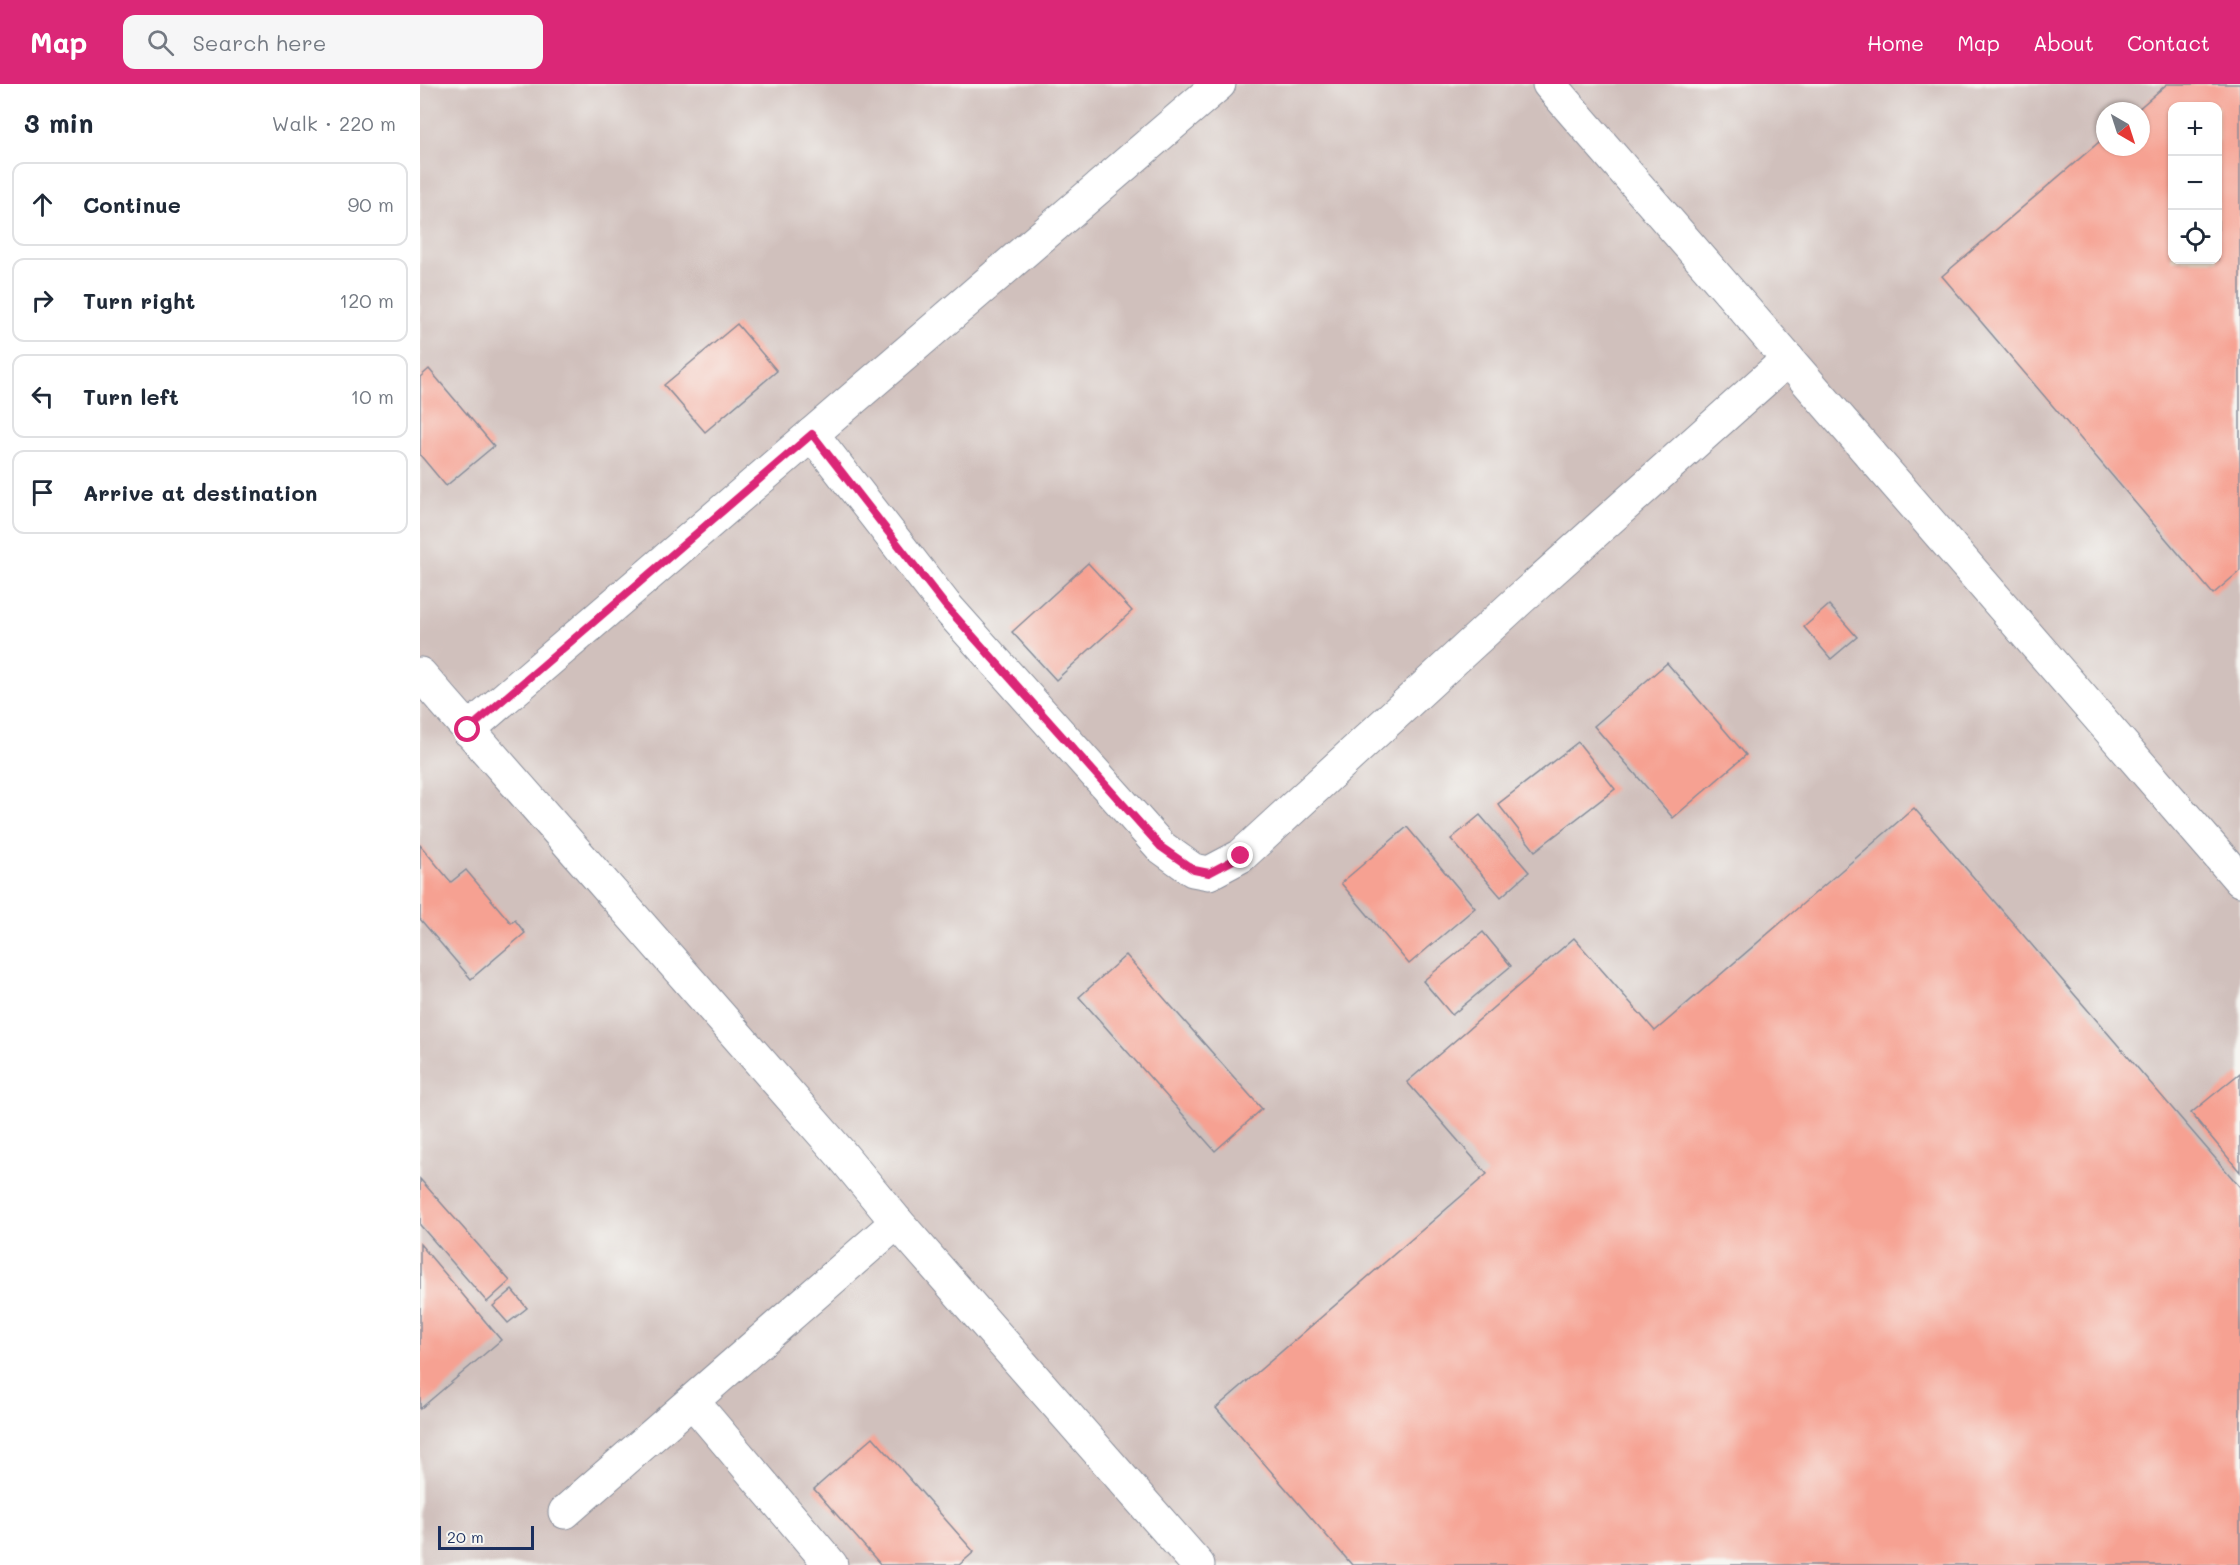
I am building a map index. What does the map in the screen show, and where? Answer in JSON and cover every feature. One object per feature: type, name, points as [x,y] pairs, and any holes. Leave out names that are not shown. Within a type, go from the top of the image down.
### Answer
[{"type":"lane","points":[[468,730],[1219,84]]},
{"type":"lane","points":[[1549,84],[2240,880]]},
{"type":"lane","points":[[812,434],[945,605],[1161,847],[1194,870],[1209,873],[1241,856],[1519,600],[1788,359]]},
{"type":"lane","points":[[420,674],[842,1154],[897,1222],[1197,1565]]},
{"type":"lane","points":[[565,1512],[897,1222]]},
{"type":"lane","points":[[693,1402],[831,1565]]},
{"type":"shaded area","points":[[420,84],[2240,84],[2240,1565],[420,1565]]},
{"type":"building","points":[[2167,84],[2240,84],[2240,571],[2213,594],[1942,276],[2096,145],[2096,156],[2150,156],[2150,102],[2146,102]]},
{"type":"building","points":[[737,324],[777,371],[705,432],[664,385]]},
{"type":"building","points":[[429,369],[494,446],[446,486],[420,455],[420,377]]},
{"type":"building","points":[[1088,563],[1132,611],[1056,680],[1012,632]]},
{"type":"building","points":[[1829,605],[1857,637],[1831,659],[1804,627]]},
{"type":"building","points":[[1667,663],[1746,755],[1673,818],[1594,726]]},
{"type":"building","points":[[1578,742],[1615,789],[1535,851],[1498,804]]},
{"type":"building","points":[[1914,808],[2240,1187],[2240,1565],[1352,1565],[1216,1408],[1487,1174],[1407,1082],[1574,938],[1655,1031]]},
{"type":"building","points":[[1480,815],[1529,872],[1501,897],[1451,839]]},
{"type":"building","points":[[1407,827],[1475,908],[1409,964],[1341,883]]},
{"type":"building","points":[[420,845],[451,882],[466,870],[511,923],[515,920],[525,933],[471,979],[420,919]]},
{"type":"building","points":[[1483,932],[1511,966],[1452,1015],[1423,981]]},
{"type":"building","points":[[1126,955],[1262,1109],[1215,1151],[1079,997]]},
{"type":"building","points":[[2240,1073],[2240,1172],[2191,1113]]},
{"type":"building","points":[[420,1179],[510,1281],[487,1302],[420,1225]]},
{"type":"building","points":[[420,1244],[501,1340],[420,1409]]},
{"type":"building","points":[[512,1290],[527,1308],[508,1323],[493,1306]]},
{"type":"building","points":[[873,1437],[974,1552],[959,1565],[881,1565],[814,1489]]},
{"type":"route","points":[[468,730],[812,434],[945,605],[1161,847],[1194,870],[1209,873],[1241,856]]}]
